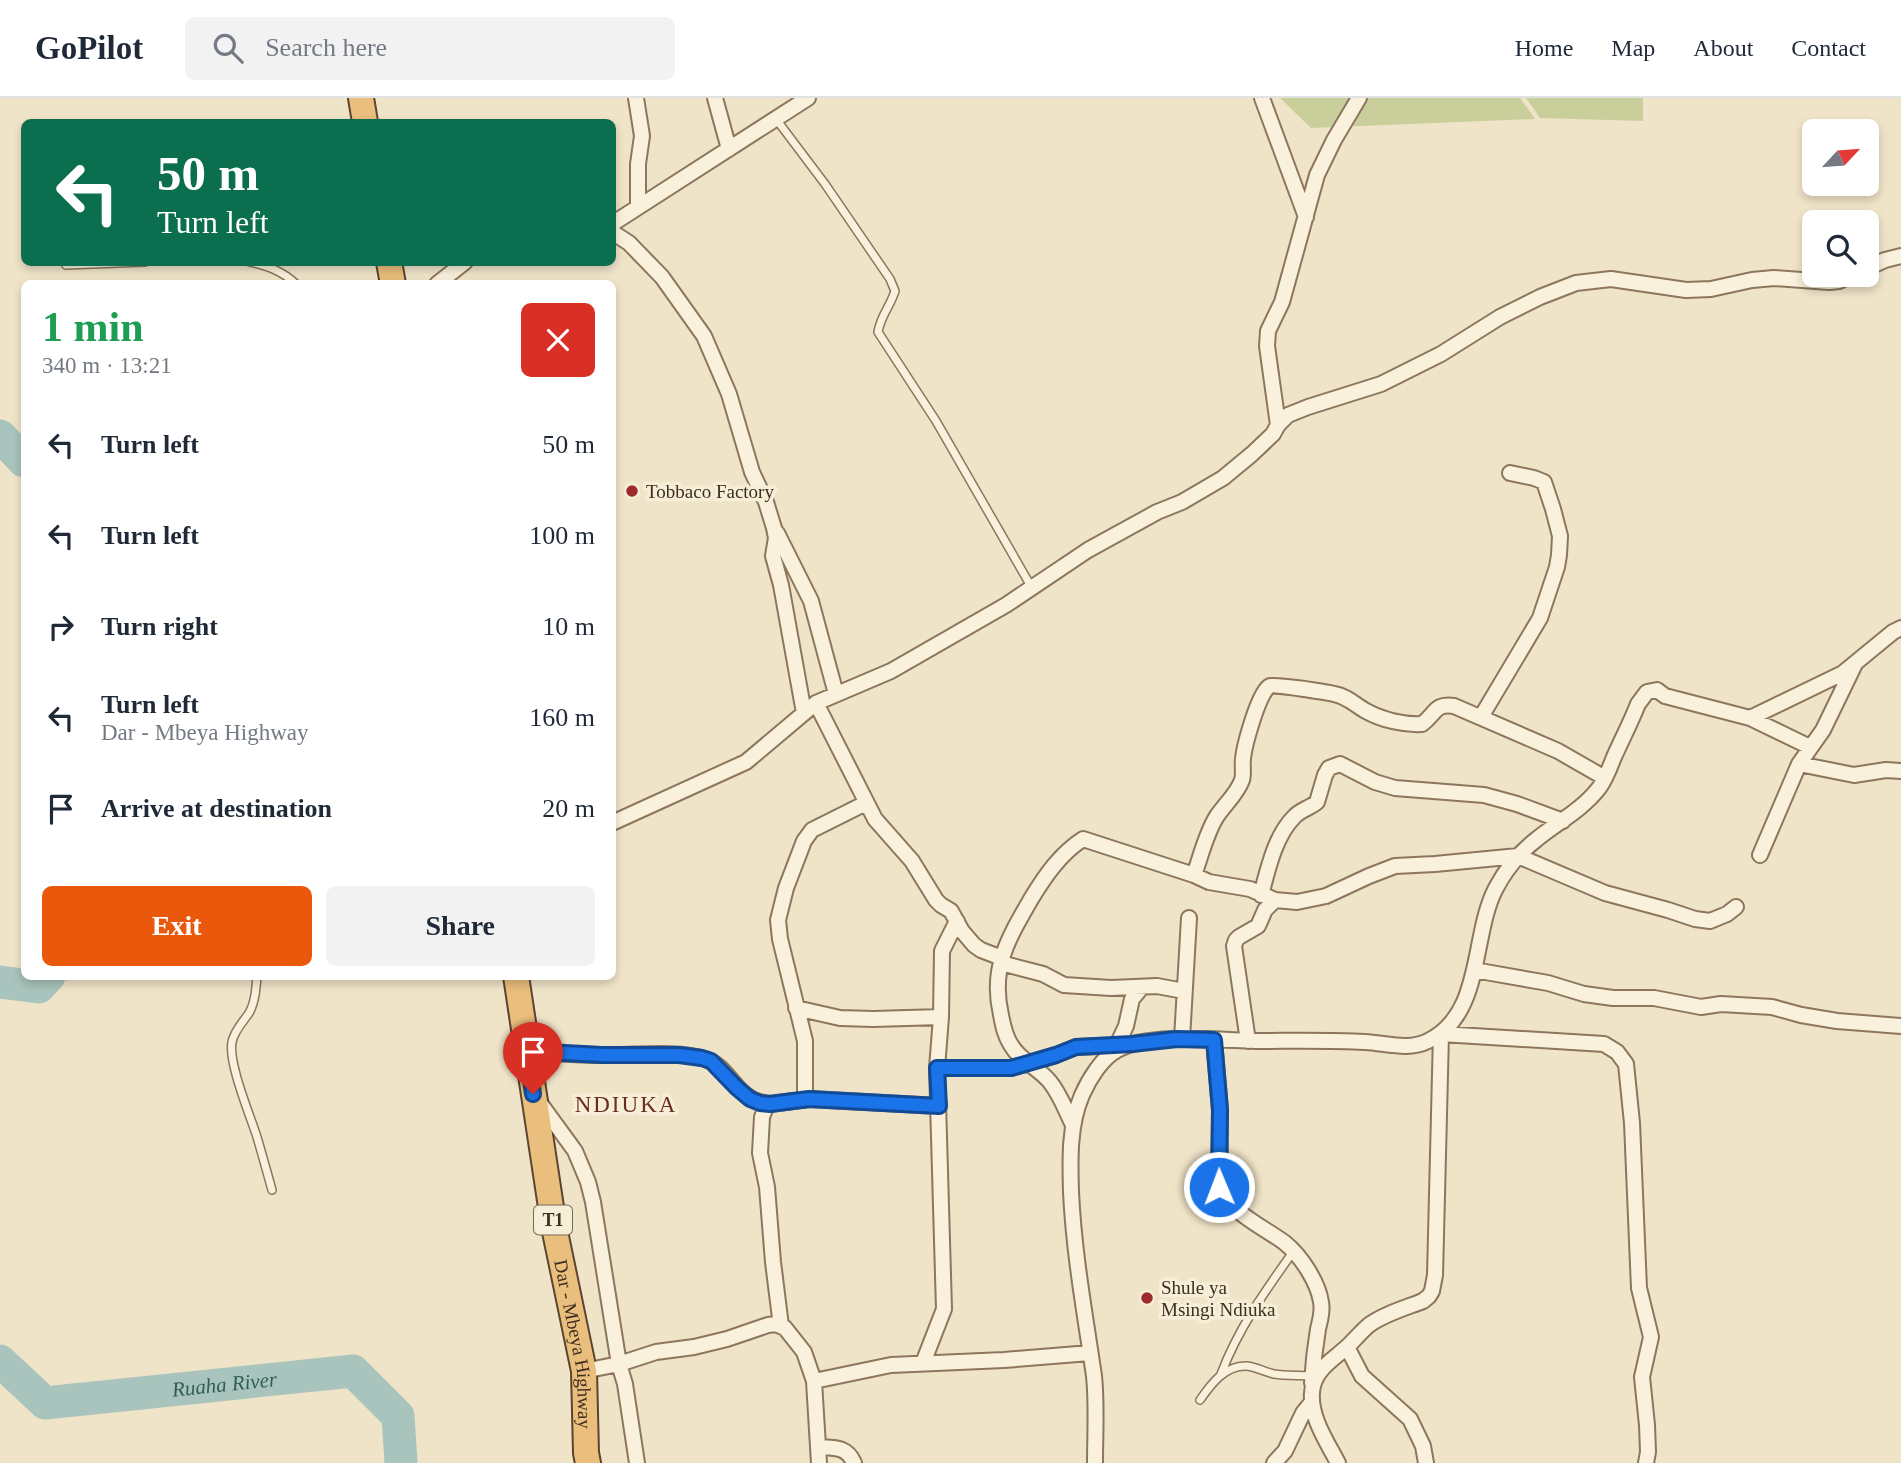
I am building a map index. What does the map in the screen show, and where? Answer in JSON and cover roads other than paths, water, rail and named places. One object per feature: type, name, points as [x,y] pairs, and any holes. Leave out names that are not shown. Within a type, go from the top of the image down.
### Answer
[{"type":"highway","points":[[361,98],[364,119]]},
{"type":"highway","name":"Dar - Mbeya Highway","points":[[517,980],[554,1227],[584,1371],[588,1463]]},
{"type":"street","points":[[636,98],[642,136],[638,206]]},
{"type":"street","points":[[715,98],[729,149]]},
{"type":"street","points":[[616,221],[808,98]]},
{"type":"street","points":[[1262,98],[1306,217]]},
{"type":"street","points":[[1278,425],[1267,346],[1268,331],[1282,302],[1317,175],[1359,98]]},
{"type":"street","points":[[616,235],[629,243],[662,277],[704,336],[729,394],[749,462],[774,528],[776,538],[773,556],[781,585],[804,713]]},
{"type":"street","points":[[1879,263],[1901,256]]},
{"type":"street","points":[[442,280],[460,266]]},
{"type":"street","points":[[616,821],[746,762],[816,703],[891,671],[1006,605],[1088,550],[1223,478],[1273,434],[1288,415],[1381,384],[1441,354],[1500,317],[1540,297],[1576,284],[1611,279],[1686,290],[1711,289],[1774,278],[1802,280]]},
{"type":"street","points":[[1481,717],[1540,618],[1559,555],[1558,524],[1544,482],[1510,473]]},
{"type":"street","points":[[774,528],[811,601],[836,694]]},
{"type":"street","points":[[1750,718],[1829,681],[1901,628]]},
{"type":"street","points":[[1759,855],[1799,764],[1823,730],[1855,664]]},
{"type":"street","points":[[1194,875],[1216,818],[1242,780],[1243,758],[1250,730],[1264,691],[1271,686],[1280,685],[1334,694],[1347,698],[1376,717],[1414,724],[1422,724],[1438,707],[1454,706],[1558,751],[1605,778]]},
{"type":"street","points":[[937,1068],[1011,1068],[1076,1047],[1182,1039],[1368,1042],[1399,1047],[1425,1043],[1441,1034],[1452,1023],[1467,993],[1495,889],[1518,856],[1534,841],[1572,816],[1601,786],[1638,704],[1647,692],[1657,690],[1665,696],[1750,718],[1810,747]]},
{"type":"street","points":[[816,703],[881,828],[901,847],[936,900],[951,911],[967,939],[974,945],[1001,961],[1043,974],[1064,985],[1111,988],[1157,986],[1184,991]]},
{"type":"street","points":[[1248,1041],[1234,946],[1239,937],[1258,926],[1268,897],[1272,854],[1292,818],[1317,802],[1329,768],[1340,764],[1395,788],[1483,796],[1517,804],[1563,821]]},
{"type":"street","points":[[1799,764],[1854,775],[1901,771]]},
{"type":"street","points":[[805,1100],[805,1041],[780,939],[778,920],[797,855],[812,830],[866,803]]},
{"type":"street","points":[[1073,1125],[1050,1082],[1012,1047],[1004,1032],[997,999],[997,981],[1004,947],[1047,873],[1073,845],[1083,839],[1209,882],[1250,889],[1268,897],[1297,901],[1326,896],[1395,866],[1518,856],[1605,893],[1695,919],[1710,921],[1736,907]]},
{"type":"street","points":[[1182,1039],[1189,918]]},
{"type":"street","points":[[923,1363],[944,1309],[937,1068],[942,951],[957,921]]},
{"type":"street","points":[[942,951],[961,944],[974,945]]},
{"type":"street","points":[[1474,970],[1613,998],[1654,998],[1701,1007],[1721,1004],[1772,1007],[1837,1021],[1901,1026]]},
{"type":"street","points":[[1125,1045],[1132,999],[1142,987]]},
{"type":"street","points":[[796,1008],[840,1018],[941,1017]]},
{"type":"street","points":[[1274,1463],[1285,1451],[1312,1397],[1318,1373],[1370,1324],[1423,1301],[1432,1291],[1435,1275],[1441,1034]]},
{"type":"street","points":[[1441,1034],[1604,1044],[1617,1052],[1626,1064],[1633,1136],[1639,1288],[1651,1337],[1642,1377],[1647,1425],[1646,1463]]},
{"type":"street","points":[[1214,1040],[1220,1110],[1219,1187],[1224,1197],[1237,1210],[1287,1245],[1310,1273],[1319,1289],[1322,1313],[1312,1376],[1312,1397],[1318,1422],[1338,1463]]},
{"type":"street","points":[[1095,1463],[1094,1380],[1078,1278],[1072,1216],[1070,1168],[1073,1125],[1082,1095],[1098,1068],[1125,1045]]},
{"type":"street","points":[[527,1051],[702,1058],[719,1067],[737,1088],[750,1099],[760,1103],[805,1100],[939,1106]]},
{"type":"street","points":[[533,1094],[575,1151],[588,1182],[637,1463]]},
{"type":"street","points":[[770,1104],[762,1117],[760,1153],[781,1326]]},
{"type":"street","points":[[584,1371],[619,1364],[656,1352],[694,1347],[776,1324],[794,1336],[804,1352],[814,1381],[819,1463]]},
{"type":"street","points":[[1347,1347],[1362,1376],[1410,1419],[1423,1446],[1426,1463]]},
{"type":"street","points":[[814,1381],[891,1365],[1090,1353]]},
{"type":"street","points":[[818,1447],[846,1451],[854,1463]]},
{"type":"lane","points":[[776,119],[825,184],[890,279],[895,291],[891,305],[880,319],[878,332],[936,421],[1032,587]]},
{"type":"lane","points":[[269,266],[291,280]]},
{"type":"lane","points":[[257,980],[251,1011],[239,1027],[232,1043],[237,1077],[272,1190]]},
{"type":"lane","points":[[1200,1401],[1221,1374],[1232,1346],[1268,1286],[1293,1252]]},
{"type":"lane","points":[[1221,1374],[1242,1366],[1250,1366],[1277,1374],[1312,1376]]},
{"type":"waterway","name":"Ruaha River","points":[[0,436],[21,458]]},
{"type":"waterway","name":"Ruaha River","points":[[0,982],[39,987],[45,980]]},
{"type":"waterway","name":"Ruaha River","points":[[0,1361],[45,1403],[353,1371],[398,1416],[401,1463]]},
{"type":"place","name":"Tobbaco Factory","points":[[632,491]]},
{"type":"place","name":"Shule ya Msingi Ndiuka","points":[[1147,1298]]},
{"type":"district","name":"NDIUKA","points":[[626,1104]]}]
